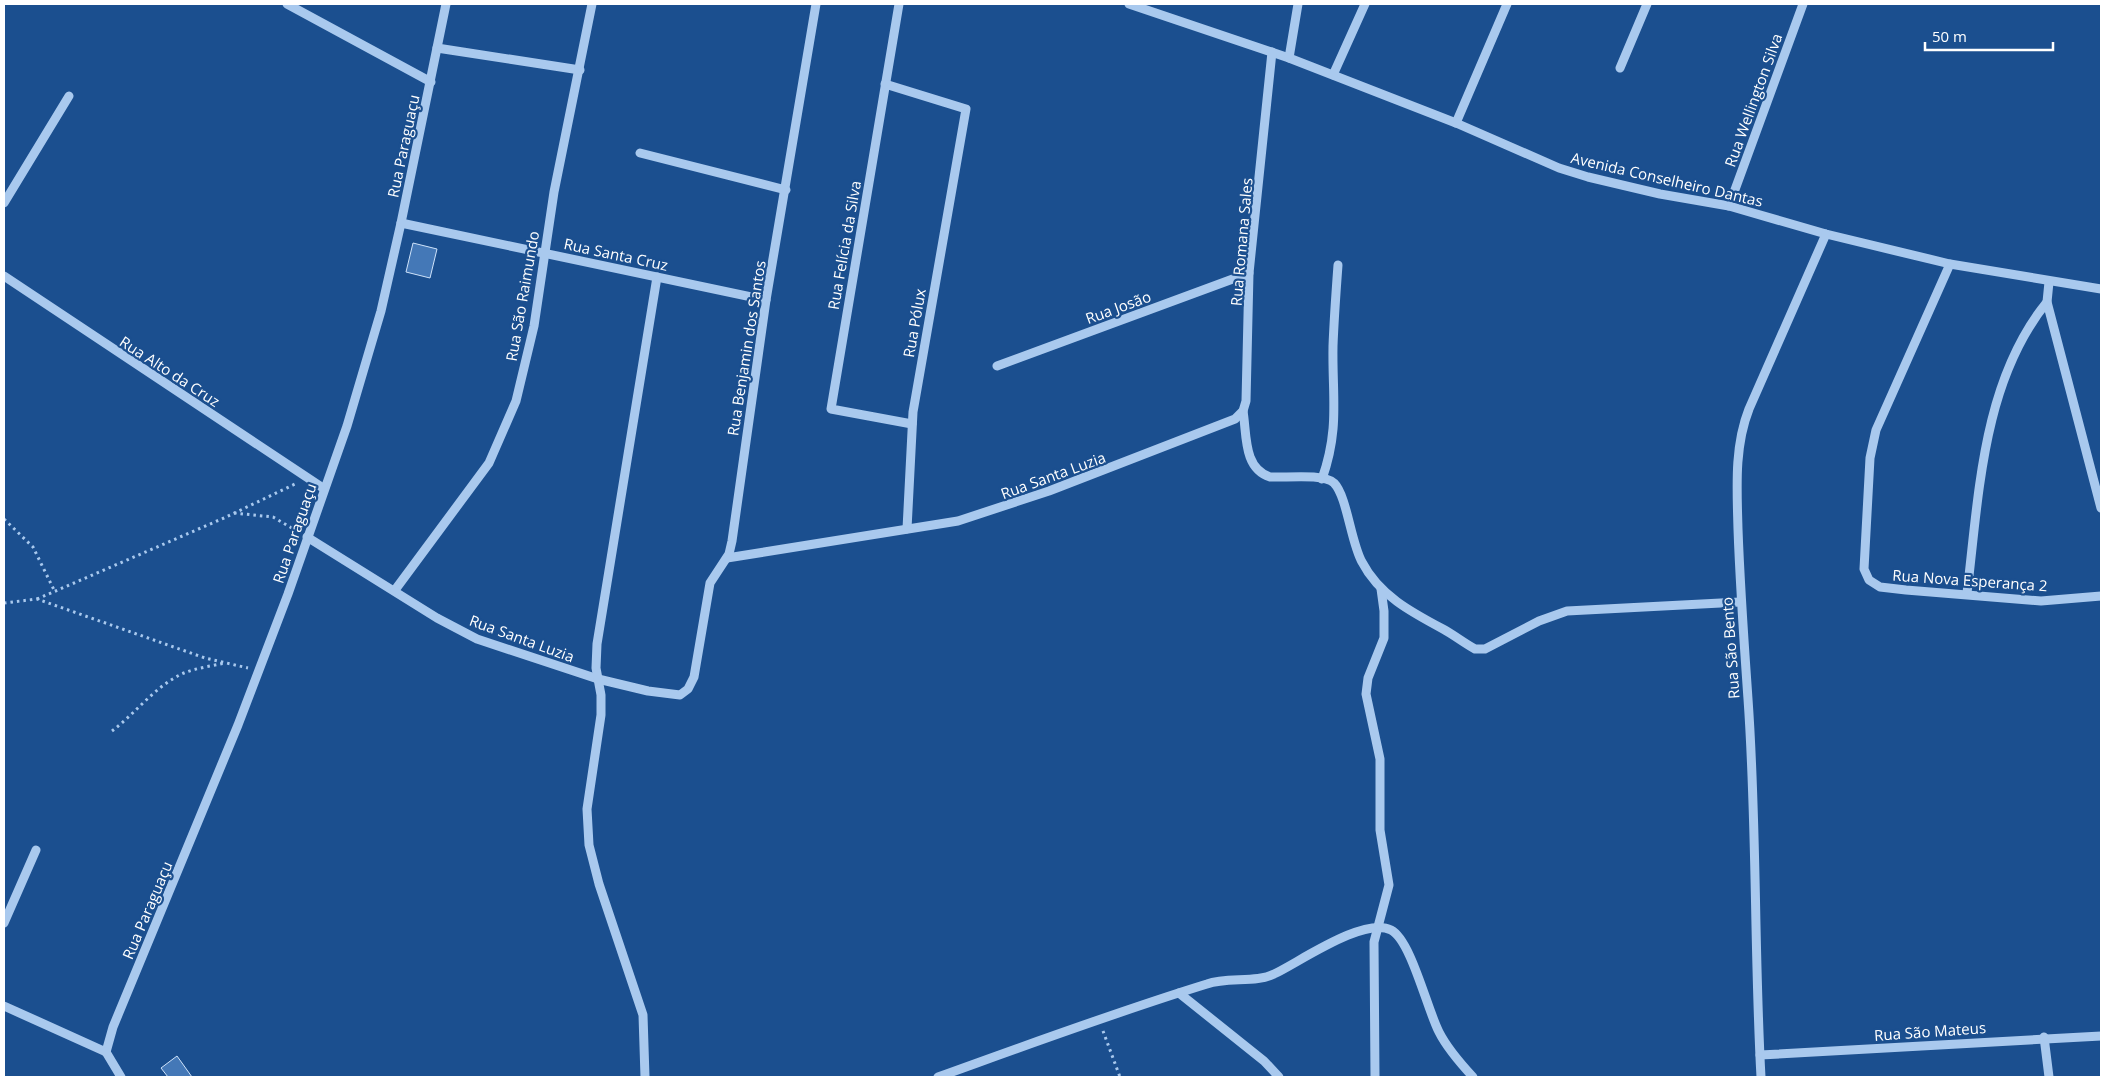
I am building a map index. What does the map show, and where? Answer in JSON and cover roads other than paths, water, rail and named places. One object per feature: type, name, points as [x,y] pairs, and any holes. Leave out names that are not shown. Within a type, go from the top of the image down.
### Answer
[{"type":"street","points":[[287,4],[431,82]]},
{"type":"street","name":"Rua Paraguaçu","points":[[106,1052],[113,1027],[259,670],[323,488],[347,426],[367,362],[402,223],[446,4]]},
{"type":"street","name":"Rua São Raimundo","points":[[395,590],[489,464],[503,436],[516,401],[534,326],[554,192],[592,4]]},
{"type":"street","name":"Rua Benjamin dos Santos","points":[[688,689],[694,677],[710,583],[727,558],[732,542],[766,300],[816,4]]},
{"type":"street","name":"Rua Felícia da Silva","points":[[899,4],[830,409],[912,424]]},
{"type":"street","name":"Avenida Conselheiro Dantas","points":[[1129,4],[1289,58],[1456,123],[1559,168],[1588,177],[1660,194],[1729,206],[1826,234],[1950,264],[2049,282],[2101,289]]},
{"type":"street","points":[[1289,58],[1298,4]]},
{"type":"street","points":[[1333,75],[1365,4]]},
{"type":"street","points":[[1456,123],[1507,4]]},
{"type":"street","points":[[1620,68],[1647,4]]},
{"type":"street","name":"Rua Wellington Silva","points":[[1729,206],[1803,4]]},
{"type":"street","points":[[437,48],[580,70]]},
{"type":"street","name":"Rua Romana Sales","points":[[1272,52],[1249,273],[1246,401],[1243,411],[1248,455],[1258,471],[1270,477],[1322,478]]},
{"type":"street","name":"Rua Pólux","points":[[885,84],[966,109],[912,424],[907,530]]},
{"type":"street","points":[[4,203],[69,96]]},
{"type":"street","points":[[640,153],[786,190]]},
{"type":"street","name":"Rua Santa Cruz","points":[[402,223],[766,300]]},
{"type":"street","name":"Rua São Bento","points":[[1761,1077],[1748,700],[1740,602],[1737,484],[1743,425],[1826,234]]},
{"type":"street","name":"Rua Nova Esperança 2","points":[[1950,264],[1887,402],[1872,445],[1864,569],[1869,580],[1880,587],[1967,593],[2041,601],[2101,596]]},
{"type":"street","points":[[1338,265],[1333,347],[1334,427],[1332,449],[1322,478],[1334,483],[1339,491],[1351,537],[1362,562],[1380,587],[1413,614],[1480,650],[1540,621],[1567,611],[1740,602]]},
{"type":"street","name":"Rua Josão","points":[[997,366],[1249,273]]},
{"type":"street","name":"Rua Alto da Cruz","points":[[4,276],[323,488]]},
{"type":"street","points":[[645,1077],[643,1015],[599,884],[589,845],[587,809],[601,715],[597,644],[657,277]]},
{"type":"street","points":[[2049,282],[2047,302],[2101,508]]},
{"type":"street","points":[[1967,593],[1983,464],[1989,433],[2018,344],[2031,322],[2047,302]]},
{"type":"street","name":"Rua Santa Luzia","points":[[727,558],[958,521],[995,510],[1224,424],[1235,419],[1243,411]]},
{"type":"street","name":"Rua Santa Luzia","points":[[307,537],[395,590],[436,618],[477,639],[598,679],[672,695],[680,695],[688,689]]},
{"type":"street","points":[[1375,1077],[1374,956],[1376,928],[1389,885],[1380,830],[1380,759],[1366,694],[1368,678],[1384,638],[1384,611],[1380,587]]},
{"type":"street","points":[[4,923],[36,850]]},
{"type":"street","points":[[938,1077],[1099,1019],[1210,983],[1242,978],[1264,978],[1325,945],[1376,928],[1391,930],[1407,949],[1439,1033],[1473,1077]]},
{"type":"street","points":[[1179,993],[1264,1061],[1279,1077]]},
{"type":"street","points":[[4,1006],[106,1052],[121,1077]]},
{"type":"street","name":"Rua São Mateus","points":[[1760,1055],[2044,1037],[2101,1036]]},
{"type":"street","points":[[2044,1037],[2049,1077]]}]
